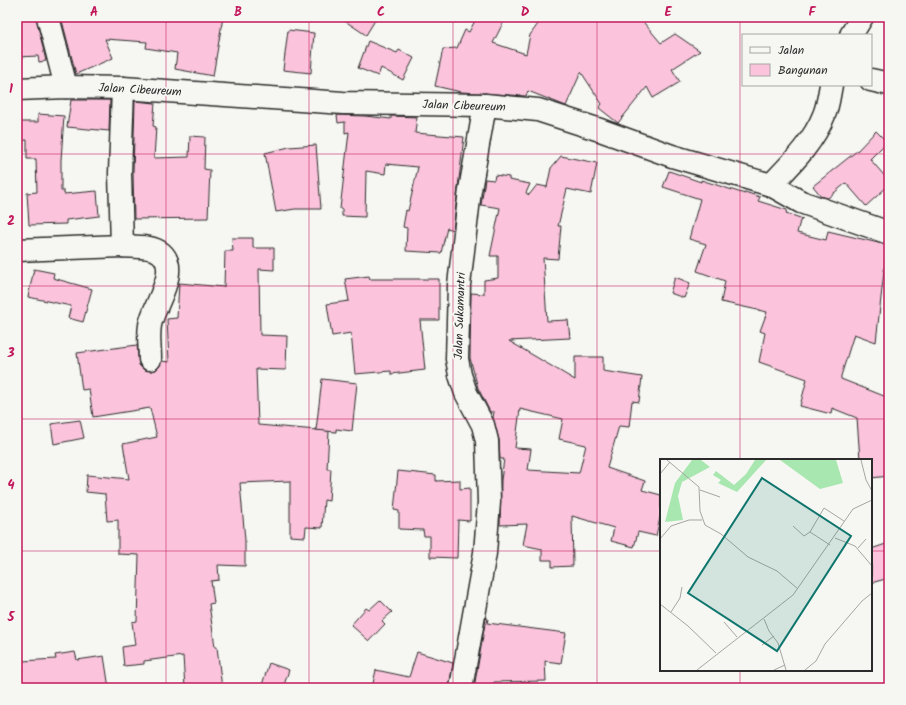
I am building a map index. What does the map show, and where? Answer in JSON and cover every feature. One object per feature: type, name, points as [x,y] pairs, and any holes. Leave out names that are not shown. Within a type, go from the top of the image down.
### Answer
[{"type":"street","points":[[48,17],[66,87]]},
{"type":"street","points":[[852,34],[862,17]]},
{"type":"street","points":[[872,80],[889,84]]},
{"type":"street","points":[[771,185],[799,156],[812,138],[824,115],[832,86]]},
{"type":"street","name":"Jalan Cibeureum","points":[[17,89],[66,87],[123,88],[343,103],[485,105],[538,110],[600,130],[672,156],[771,185],[801,202],[889,232]]},
{"type":"street","points":[[122,246],[120,173],[123,88]]},
{"type":"street","name":"Jalan Sukamantri","points":[[461,688],[485,553],[489,502],[487,441],[483,425],[466,393],[457,359],[459,285],[470,190],[485,105]]},
{"type":"street","points":[[17,250],[122,246],[154,249],[161,253],[168,267],[167,282],[150,325],[150,359]]},
{"type":"building","points":[[17,17],[36,17],[46,61],[39,62],[38,56],[17,57]]},
{"type":"building","points":[[61,17],[223,17],[213,76],[175,69],[177,53],[146,48],[147,42],[105,39],[113,58],[76,74]]},
{"type":"building","points":[[339,17],[377,17],[366,35]]},
{"type":"building","points":[[477,17],[506,17],[493,43],[526,54],[530,35],[543,17],[639,17],[661,43],[675,34],[700,51],[672,69],[680,82],[653,98],[647,87],[618,123],[599,108],[602,104],[581,72],[566,106],[528,91],[526,96],[461,92],[435,86],[443,49],[457,48],[465,30],[469,32]]},
{"type":"building","points":[[288,30],[314,33],[311,73],[283,70]]},
{"type":"building","points":[[368,41],[397,53],[399,50],[414,58],[403,80],[381,68],[378,76],[358,68]]},
{"type":"building","points":[[71,100],[110,100],[109,131],[67,127]]},
{"type":"building","points":[[135,101],[155,103],[153,126],[156,127],[154,158],[189,157],[190,136],[205,137],[204,169],[210,170],[208,218],[134,219],[133,173]]},
{"type":"building","points":[[38,114],[64,116],[61,160],[61,191],[64,191],[64,194],[97,191],[99,216],[66,220],[66,224],[29,225],[27,193],[37,192],[36,159],[27,159],[27,140],[18,141],[18,122],[38,122]]},
{"type":"building","points":[[337,115],[391,119],[391,116],[417,117],[415,133],[464,137],[453,230],[447,228],[441,253],[406,251],[407,228],[403,227],[406,210],[408,211],[418,167],[386,164],[385,174],[366,171],[365,217],[342,216],[342,209],[340,209],[349,132],[345,133],[345,122],[338,123]]},
{"type":"building","points":[[876,131],[887,142],[870,159],[889,181],[889,185],[866,206],[846,183],[828,198],[821,196],[813,186],[858,150]]},
{"type":"building","points":[[316,145],[321,209],[295,209],[276,212],[265,153],[289,147]]},
{"type":"building","points":[[561,156],[597,163],[591,194],[567,189],[558,226],[561,226],[558,259],[543,258],[547,321],[568,320],[570,338],[509,341],[575,380],[575,357],[603,357],[603,371],[642,377],[639,402],[632,401],[629,427],[619,426],[607,468],[645,481],[642,490],[660,495],[660,518],[656,536],[638,532],[634,547],[611,541],[614,528],[572,516],[573,566],[552,567],[552,560],[542,560],[542,549],[523,545],[527,524],[500,525],[501,480],[504,459],[500,459],[499,440],[493,417],[494,412],[490,412],[478,388],[470,358],[471,293],[484,294],[484,280],[498,278],[498,256],[490,256],[500,208],[481,205],[485,179],[494,180],[495,175],[509,177],[509,180],[530,184],[526,193],[529,195],[537,185],[547,187],[551,168]],"holes":[[[520,409],[563,419],[559,439],[586,445],[579,473],[528,470],[531,449],[515,448]]]},
{"type":"building","points":[[669,171],[701,182],[701,180],[745,194],[745,192],[760,197],[758,201],[787,210],[786,213],[803,219],[800,221],[797,233],[826,240],[828,231],[887,245],[876,342],[854,334],[841,379],[889,398],[889,445],[885,445],[889,476],[872,478],[872,459],[860,459],[857,418],[832,408],[831,414],[800,406],[807,379],[759,362],[765,333],[760,331],[767,312],[721,302],[725,281],[697,271],[706,244],[689,239],[700,199],[663,187]]},
{"type":"building","points":[[232,238],[253,238],[253,248],[274,248],[274,270],[259,269],[260,335],[287,336],[286,370],[256,369],[258,425],[329,431],[327,469],[331,469],[329,501],[324,500],[322,528],[306,527],[305,537],[290,536],[290,481],[240,483],[245,540],[245,566],[218,565],[219,580],[211,581],[214,603],[209,604],[215,647],[217,647],[222,688],[185,688],[183,656],[144,661],[144,664],[124,666],[122,647],[135,645],[132,622],[137,621],[139,555],[118,554],[118,520],[107,521],[105,494],[86,492],[87,475],[129,479],[123,444],[157,437],[150,408],[93,417],[89,389],[82,390],[77,353],[137,345],[139,365],[144,370],[156,370],[162,361],[169,362],[167,319],[177,318],[179,283],[224,287],[225,251],[233,251]]},
{"type":"building","points":[[34,269],[54,273],[53,278],[92,289],[83,322],[68,318],[71,306],[28,297]]},
{"type":"building","points":[[369,276],[370,279],[439,279],[439,320],[420,320],[425,370],[391,374],[391,371],[355,374],[351,333],[332,336],[327,304],[349,301],[345,279]]},
{"type":"building","points":[[675,277],[690,283],[684,298],[670,293]]},
{"type":"building","points":[[322,379],[357,383],[352,431],[336,429],[336,432],[316,430]]},
{"type":"building","points":[[80,420],[84,438],[54,444],[51,424]]},
{"type":"building","points":[[398,471],[436,475],[436,481],[460,480],[460,489],[470,488],[470,521],[458,520],[457,558],[430,557],[430,536],[424,536],[423,530],[399,529],[399,511],[394,510]]},
{"type":"building","points":[[889,543],[889,578],[872,583],[872,549]]},
{"type":"building","points":[[380,600],[392,612],[382,621],[385,624],[369,641],[351,625],[366,608],[369,610]]},
{"type":"building","points":[[486,618],[488,619],[487,623],[566,633],[561,663],[545,661],[546,681],[494,682],[493,688],[474,688]]},
{"type":"building","points":[[75,652],[77,660],[104,656],[109,688],[17,688],[17,670],[23,671],[22,661],[56,659],[55,655]]},
{"type":"building","points":[[417,652],[453,663],[449,688],[372,688],[376,670],[409,677]]},
{"type":"building","points":[[269,663],[289,670],[283,688],[261,688]]}]
